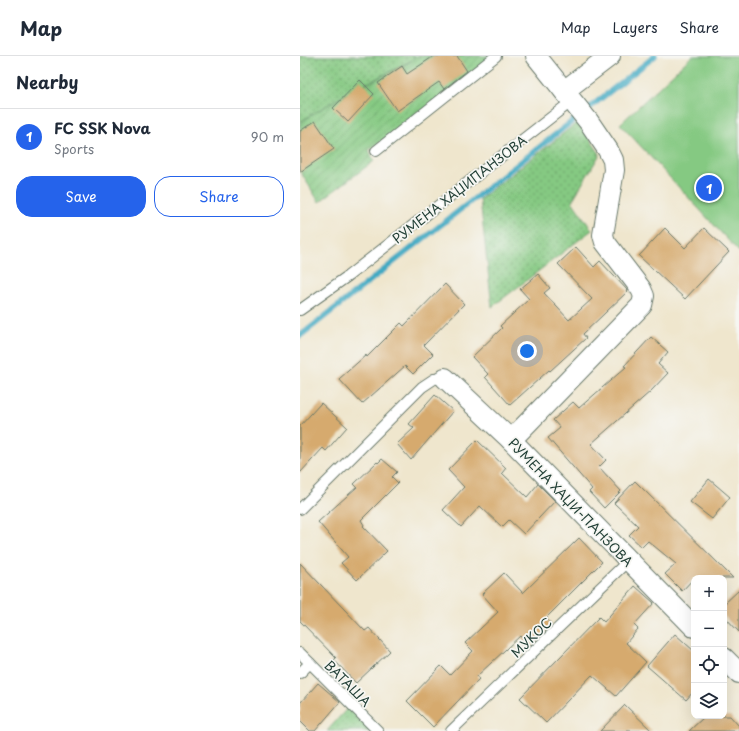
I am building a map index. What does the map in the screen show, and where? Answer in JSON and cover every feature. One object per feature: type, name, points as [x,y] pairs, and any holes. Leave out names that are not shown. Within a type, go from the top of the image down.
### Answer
[{"type":"street","points":[[511,440],[642,305],[644,296],[605,242],[603,235],[614,170],[613,160],[589,122],[536,56]]},
{"type":"street","points":[[568,96],[610,56]]},
{"type":"street","name":"РУМЕНА ХАЏИ-ПАНЗОВА","points":[[445,378],[511,440],[691,625]]},
{"type":"lane","points":[[376,151],[496,56]]},
{"type":"lane","name":"РУМЕНА ХАЏИПАНЗОВА","points":[[300,310],[348,276],[568,96]]},
{"type":"lane","points":[[300,509],[422,387],[434,379],[445,378]]},
{"type":"lane","name":"МУКОС","points":[[451,731],[628,561]]},
{"type":"lane","name":"ВАТАША","points":[[300,653],[378,731]]},
{"type":"lane","points":[[300,673],[310,663]]},
{"type":"green space","points":[[300,56],[413,56],[414,59],[339,98],[300,122]]},
{"type":"green space","points":[[413,56],[494,56],[433,105],[369,150],[374,161],[319,202],[300,171],[300,122],[339,98],[408,63],[414,59]]},
{"type":"green space","points":[[692,56],[739,56],[739,252],[620,124]]},
{"type":"green space","points":[[578,122],[600,154],[572,201],[592,230],[492,307],[480,199]]},
{"type":"green space","points":[[351,704],[378,731],[327,731]]},
{"type":"building","points":[[434,56],[457,56],[467,71],[444,89],[439,82],[397,111],[378,83],[402,66],[407,74]]},
{"type":"building","points":[[360,80],[374,94],[348,122],[333,108]]},
{"type":"building","points":[[315,121],[334,149],[300,172],[300,131]]},
{"type":"building","points":[[665,228],[685,248],[704,228],[729,252],[685,299],[639,256]]},
{"type":"building","points":[[576,247],[594,267],[600,261],[628,291],[583,334],[586,338],[510,405],[485,377],[488,374],[472,357],[502,328],[500,326],[529,299],[520,289],[538,274],[550,288],[544,293],[569,320],[592,299],[558,264]]},
{"type":"building","points":[[445,284],[464,304],[424,345],[433,354],[413,374],[405,366],[362,404],[339,379],[366,355],[367,357],[401,323],[404,326]]},
{"type":"building","points":[[651,337],[668,352],[658,364],[668,373],[651,391],[591,444],[606,460],[599,467],[621,491],[604,508],[589,492],[592,489],[548,438],[560,428],[553,420],[573,402],[579,408],[626,367],[624,366]]},
{"type":"building","points":[[435,395],[453,411],[411,460],[397,444],[414,428],[409,424]]},
{"type":"building","points":[[321,403],[347,427],[326,451],[323,448],[300,473],[300,426]]},
{"type":"building","points":[[477,440],[506,468],[502,473],[527,497],[538,484],[555,501],[524,534],[509,520],[502,527],[480,506],[461,527],[443,510],[464,487],[448,470]]},
{"type":"building","points":[[382,459],[397,472],[392,477],[398,483],[361,520],[364,525],[363,526],[387,551],[357,580],[341,563],[348,557],[318,522],[357,487],[354,484]]},
{"type":"building","points":[[709,479],[730,497],[712,519],[690,502]]},
{"type":"building","points":[[635,481],[733,578],[727,578],[727,575],[691,575],[691,581],[682,591],[665,574],[676,564],[648,541],[642,547],[629,535],[638,526],[614,503]]},
{"type":"building","points":[[579,538],[602,562],[546,618],[552,625],[530,646],[520,636],[477,676],[479,679],[433,727],[407,701],[441,666],[450,675],[473,651],[465,643],[498,612],[482,594],[504,573],[523,593]]},
{"type":"building","points":[[300,563],[365,631],[369,628],[390,651],[356,683],[334,660],[336,658],[300,621]]},
{"type":"building","points":[[635,586],[654,603],[634,625],[638,629],[626,643],[646,662],[616,696],[592,675],[546,723],[520,698],[599,617],[604,622]]},
{"type":"building","points":[[739,590],[739,632],[727,619],[727,601]]},
{"type":"building","points":[[675,634],[691,648],[691,694],[686,700],[647,666]]},
{"type":"building","points":[[318,683],[340,702],[315,731],[310,731],[300,721],[300,703]]},
{"type":"building","points":[[625,705],[652,731],[600,731]]},
{"type":"building","points":[[727,716],[730,716],[739,726],[739,731],[689,731],[702,719],[727,719]]},
{"type":"waterway","points":[[300,336],[655,56]]},
{"type":"place","name":"FC SSK Nova","points":[[709,188]]}]
